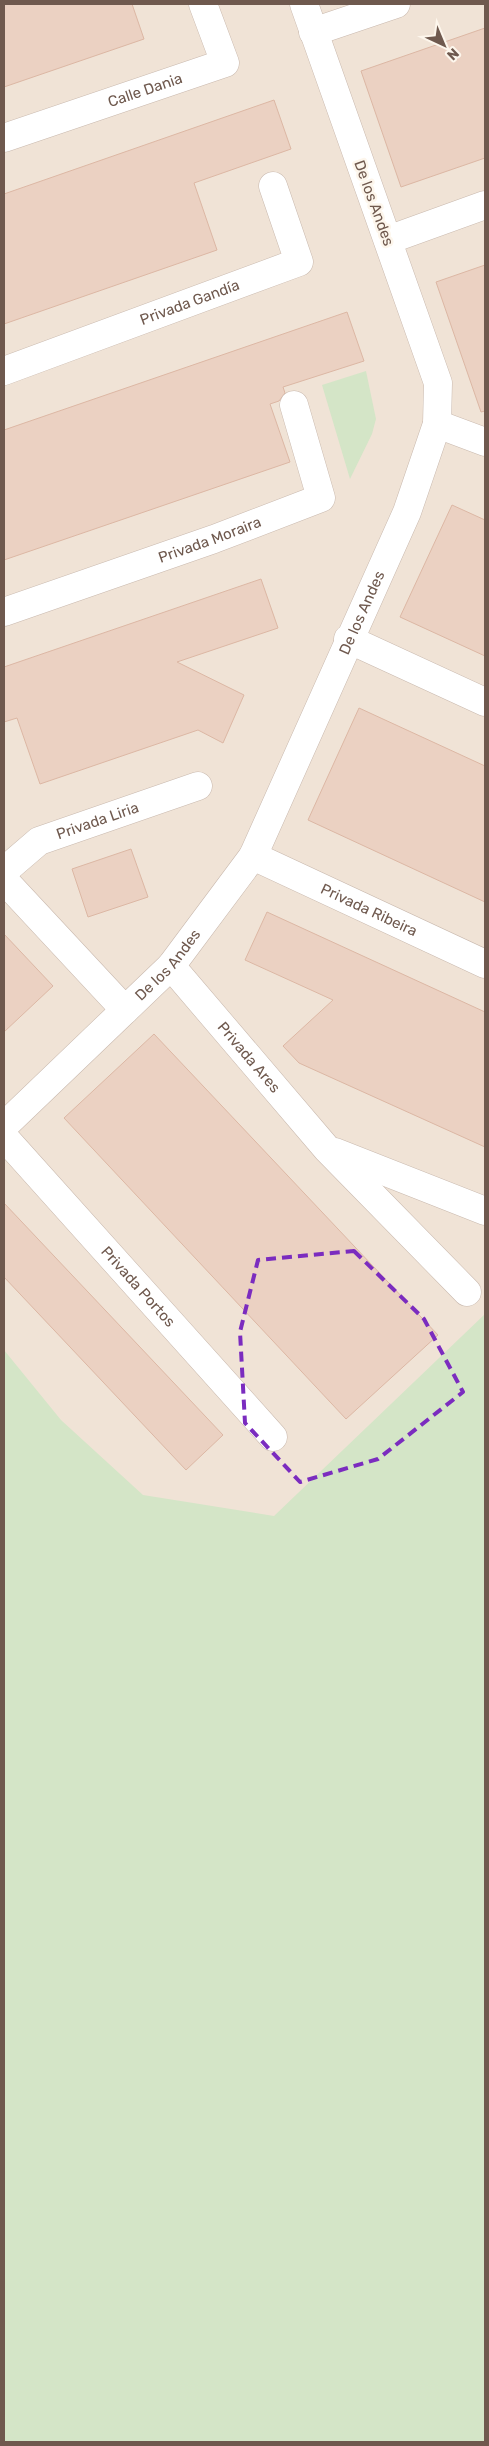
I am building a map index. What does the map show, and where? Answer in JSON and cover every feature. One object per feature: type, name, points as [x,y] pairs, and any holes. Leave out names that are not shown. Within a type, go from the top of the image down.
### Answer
[{"type":"street","name":"Calle Dania","points":[[4,138],[225,63],[203,4]]},
{"type":"street","name":"De los Andes","points":[[4,880],[125,1010],[171,966],[253,856],[348,639],[407,512],[437,424],[438,383],[304,4]]},
{"type":"street","points":[[313,32],[396,4]]},
{"type":"street","name":"Privada Gandía","points":[[4,371],[299,262],[273,186]]},
{"type":"street","points":[[388,240],[485,204]]},
{"type":"street","name":"Privada Moraira","points":[[4,612],[214,540],[321,498],[294,405]]},
{"type":"street","points":[[437,424],[484,440]]},
{"type":"street","points":[[348,639],[485,702]]},
{"type":"street","name":"Privada Liria","points":[[4,871],[40,841],[198,786]]},
{"type":"street","name":"Privada Ribeira","points":[[253,856],[485,964]]},
{"type":"street","name":"Privada Ares","points":[[171,966],[327,1149],[467,1292]]},
{"type":"street","points":[[4,1126],[125,1010]]},
{"type":"street","name":"Privada Portos","points":[[4,1137],[273,1437]]},
{"type":"street","name":"Privada Ares","points":[[327,1149],[485,1211]]},
{"type":"highlighted area","points":[[354,1251],[424,1319],[463,1392],[378,1459],[300,1482],[245,1423],[240,1332],[258,1260]]},
{"type":"shaded area","points":[[4,4],[485,4],[485,2442],[4,2442]]},
{"type":"green space","points":[[366,371],[376,419],[372,434],[350,479],[322,385]]},
{"type":"green space","points":[[485,1314],[485,2442],[4,2442],[4,1350],[61,1420],[143,1495],[274,1516]]},
{"type":"building","points":[[4,4],[132,4],[144,39],[4,87]]},
{"type":"building","points":[[485,28],[485,158],[401,187],[361,71]]},
{"type":"building","points":[[274,100],[291,149],[194,183],[217,250],[4,324],[4,194]]},
{"type":"building","points":[[485,265],[485,411],[481,412],[436,282]]},
{"type":"building","points":[[347,312],[364,361],[283,387],[285,393],[279,401],[270,404],[290,462],[4,560],[4,430]]},
{"type":"building","points":[[452,505],[485,520],[485,656],[400,617]]},
{"type":"building","points":[[261,579],[278,628],[177,662],[244,695],[223,743],[198,730],[40,784],[17,718],[4,722],[4,667]]},
{"type":"building","points":[[359,708],[485,766],[485,902],[308,820]]},
{"type":"building","points":[[131,849],[148,897],[88,917],[72,869]]},
{"type":"building","points":[[267,912],[485,1012],[485,1147],[299,1063],[283,1046],[333,1000],[245,960]]},
{"type":"building","points":[[4,934],[53,986],[4,1032]]},
{"type":"building","points":[[154,1034],[438,1335],[346,1419],[64,1118]]},
{"type":"building","points":[[4,1203],[223,1435],[186,1470],[4,1277]]}]
